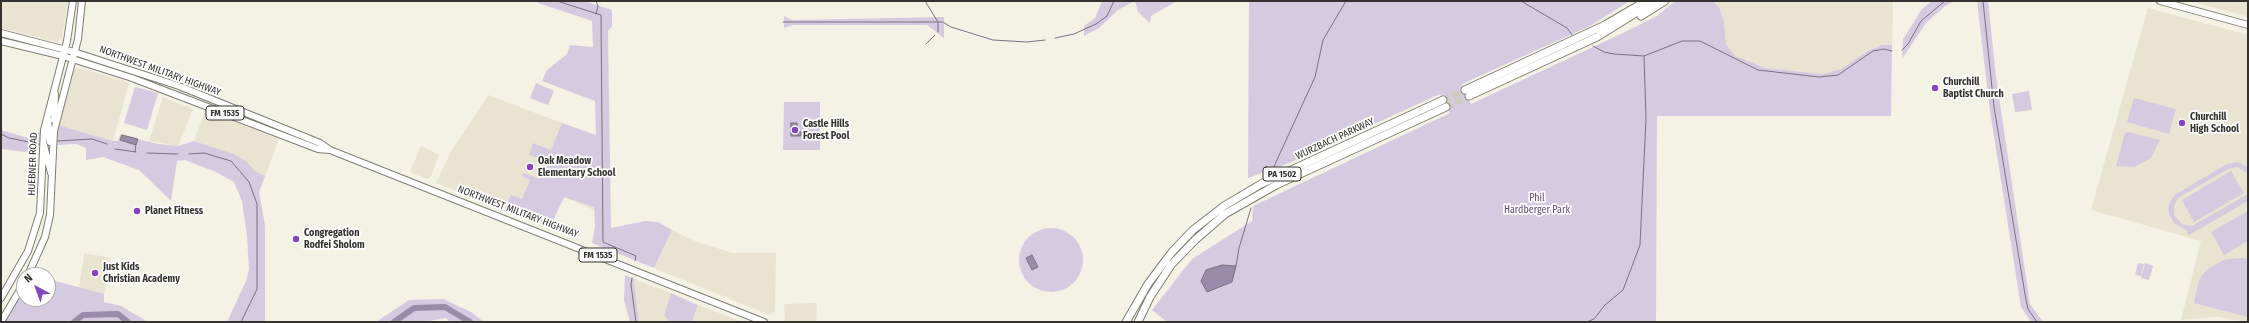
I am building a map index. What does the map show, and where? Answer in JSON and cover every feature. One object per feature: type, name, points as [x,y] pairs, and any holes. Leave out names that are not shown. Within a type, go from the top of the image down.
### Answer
[{"type":"highway","points":[[1617,20],[1641,1]]},
{"type":"highway","points":[[1646,1],[1617,20],[1467,93],[1634,20],[1665,1]]},
{"type":"highway","points":[[1610,30],[1655,1]]},
{"type":"highway","name":"WURZBACH PARKWAY","points":[[1126,322],[1148,284],[1172,252],[1193,230],[1224,206],[1266,181],[1444,104],[1276,185],[1225,214],[1194,240],[1171,265],[1150,297],[1138,322]]},
{"type":"main road","name":"HUEBNER ROAD","points":[[1,298],[19,269],[34,234],[40,213],[43,138],[46,118],[72,19],[73,1]]},
{"type":"main road","name":"HUEBNER ROAD","points":[[32,267],[45,237],[50,215],[54,131],[81,22],[82,1]]},
{"type":"main road","points":[[2160,1],[2248,25]]},
{"type":"main road","name":"NORTHWEST MILITARY HIGHWAY","points":[[1,34],[65,49],[179,86],[320,142],[330,150]]},
{"type":"main road","name":"NORTHWEST MILITARY HIGHWAY","points":[[1,42],[63,56],[176,94],[318,149],[330,150],[764,322]]},
{"type":"main road","points":[[52,157],[51,119],[56,80]]},
{"type":"main road","points":[[43,138],[49,172],[53,176]]},
{"type":"main road","points":[[42,176],[53,176]]},
{"type":"main road","points":[[1,322],[16,297]]},
{"type":"shaded area","points":[[1,1],[68,1],[62,38],[57,42],[1,28]]},
{"type":"shaded area","points":[[1713,1],[1893,1],[1892,45],[1881,45],[1866,52],[1841,69],[1823,74],[1766,68],[1735,56],[1726,44],[1724,22],[1720,9]]},
{"type":"shaded area","points":[[2195,1],[2248,1],[2248,17],[2194,2]]},
{"type":"shaded area","name":"Churchill High School","points":[[2148,8],[2248,35],[2248,322],[2217,317],[2181,320],[2201,241],[2091,210]]},
{"type":"shaded area","points":[[78,67],[129,83],[113,141],[58,125],[74,69]]},
{"type":"shaded area","name":"Oak Meadow Elementary School","points":[[488,95],[596,136],[594,210],[564,197],[551,225],[436,183],[451,152]]},
{"type":"shaded area","points":[[163,97],[193,109],[178,146],[149,141]]},
{"type":"shaded area","points":[[205,111],[279,139],[265,176],[255,171],[246,161],[234,154],[194,141]]},
{"type":"shaded area","points":[[791,123],[797,123],[798,131],[801,132],[801,136],[791,136]]},
{"type":"shaded area","points":[[122,135],[138,139],[136,145],[120,140]]},
{"type":"shaded area","points":[[421,146],[439,155],[431,176],[427,179],[410,172]]},
{"type":"shaded area","points":[[672,230],[697,242],[733,253],[776,253],[775,311],[770,315],[767,314],[654,268]]},
{"type":"shaded area","name":"Just Kids Christian Academy","points":[[84,253],[111,258],[104,294],[79,288]]},
{"type":"shaded area","points":[[1032,255],[1038,267],[1032,270],[1026,258]]},
{"type":"shaded area","points":[[1222,265],[1236,266],[1232,282],[1207,292],[1201,281],[1206,270]]},
{"type":"shaded area","points":[[634,279],[671,293],[664,315],[670,322],[639,322]]},
{"type":"shaded area","points":[[817,303],[816,322],[785,321],[784,304]]},
{"type":"shaded area","points":[[698,305],[730,317],[742,322],[692,322]]},
{"type":"green space","points":[[538,1],[584,1],[612,10],[612,26],[608,31],[611,228],[645,221],[658,222],[672,230],[654,268],[592,243],[595,226],[594,207],[564,197],[551,225],[505,208],[511,195],[522,199],[530,180],[522,176],[523,173],[540,179],[547,161],[529,155],[533,143],[551,150],[562,123],[596,135],[595,101],[542,81],[547,70],[567,54],[570,45],[593,47],[592,21],[538,3]]},
{"type":"green space","points":[[1102,1],[1135,1],[1118,10],[1099,28],[1084,36],[1084,26],[1095,18]]},
{"type":"green space","points":[[1135,1],[1177,1],[1151,16],[1150,23],[1138,12]]},
{"type":"green space","name":"Phil Hardberger Park","points":[[1249,1],[1630,1],[1590,26],[1462,84],[1471,104],[1657,16],[1675,1],[1713,1],[1720,9],[1724,22],[1726,44],[1735,56],[1766,68],[1823,74],[1841,69],[1866,52],[1881,45],[1892,45],[1891,116],[1657,116],[1656,322],[1167,322],[1152,310],[1192,259],[1252,221],[1253,206],[1450,113],[1440,94],[1289,163],[1248,178]]},
{"type":"green space","points":[[1932,1],[1954,1],[1945,6],[1926,23],[1902,59],[1903,39],[1922,9]]},
{"type":"green space","points":[[1977,1],[1988,1],[1996,77],[2030,304],[2043,322],[2031,322],[2021,307],[1990,111]]},
{"type":"green space","points":[[784,16],[792,20],[944,17],[944,38],[927,25],[793,25],[784,28]]},
{"type":"green space","points":[[536,83],[554,91],[548,105],[530,98]]},
{"type":"green space","points":[[135,87],[158,93],[147,130],[124,123]]},
{"type":"green space","points":[[2029,91],[2032,110],[2015,112],[2012,94]]},
{"type":"green space","points":[[2134,98],[2176,109],[2169,134],[2127,122]]},
{"type":"green space","points":[[784,102],[820,102],[820,150],[783,150]]},
{"type":"green space","points":[[58,125],[113,141],[118,141],[120,135],[158,144],[178,146],[194,141],[234,154],[246,161],[255,171],[265,176],[259,192],[265,226],[265,322],[227,322],[246,281],[249,269],[247,236],[242,201],[234,182],[216,172],[185,160],[177,161],[171,201],[139,170],[103,157],[86,160],[86,148],[76,144],[38,146],[38,151],[26,152],[1,149],[1,130],[32,139],[40,131]]},
{"type":"green space","points":[[2128,132],[2160,140],[2151,158],[2134,167],[2116,166],[2125,133]]},
{"type":"green space","points":[[2237,162],[2248,167],[2248,174],[2238,167],[2228,169],[2178,198],[2174,207],[2174,215],[2182,224],[2192,226],[2248,194],[2248,201],[2189,235],[2186,230],[2174,223],[2168,208],[2171,200],[2176,194],[2227,164]]},
{"type":"green space","points":[[2231,171],[2244,193],[2194,222],[2182,200]]},
{"type":"green space","points":[[2248,211],[2248,241],[2224,255],[2211,232]]},
{"type":"green space","points":[[1051,228],[1063,230],[1074,237],[1081,248],[1083,260],[1081,272],[1074,283],[1063,290],[1051,292],[1039,290],[1028,283],[1021,272],[1019,260],[1021,248],[1028,237],[1039,230]]},
{"type":"green space","points":[[2226,259],[2248,259],[2248,317],[2194,303],[2198,284],[2202,275],[2209,268]]},
{"type":"green space","points":[[2138,263],[2144,264],[2141,276],[2135,275]]},
{"type":"green space","points":[[2145,263],[2153,266],[2149,280],[2141,278]]},
{"type":"green space","points":[[625,275],[634,279],[639,322],[630,322],[624,300]]},
{"type":"green space","points":[[56,281],[104,294],[104,302],[121,306],[148,322],[5,322],[16,302],[16,307],[56,307]]},
{"type":"green space","points":[[671,293],[698,305],[692,322],[670,322],[664,315]]},
{"type":"green space","points":[[443,299],[471,312],[484,322],[450,322],[446,318],[424,322],[376,322],[409,300]]},
{"type":"waterway","points":[[557,1],[601,15],[603,242],[636,256],[635,261]]},
{"type":"waterway","points":[[596,1],[598,6],[596,14]]},
{"type":"waterway","points":[[925,1],[938,22],[938,32]]},
{"type":"waterway","points":[[1055,38],[1074,34],[1096,24],[1107,16],[1114,1]]},
{"type":"waterway","points":[[1271,173],[1315,77],[1323,40],[1346,1]]},
{"type":"waterway","points":[[1521,1],[1567,28],[1572,35]]},
{"type":"waterway","points":[[1902,50],[1908,44],[1921,21],[1945,1]]},
{"type":"waterway","points":[[1983,1],[1994,107],[2026,300],[2028,309],[2037,322]]},
{"type":"waterway","points":[[783,22],[943,22],[951,27],[993,40],[1027,42],[1045,40]]},
{"type":"waterway","points":[[926,44],[935,35]]},
{"type":"waterway","points":[[1593,46],[1604,52],[1614,54],[1644,56],[1682,41],[1700,41],[1758,70],[1819,77],[1838,75],[1873,51],[1884,49],[1892,51]]},
{"type":"waterway","points":[[1587,322],[1594,319],[1605,305],[1623,290],[1640,245],[1646,118],[1644,56]]},
{"type":"waterway","points":[[1,134],[9,138],[39,144]]},
{"type":"waterway","points":[[57,141],[92,139],[107,144]]},
{"type":"waterway","points":[[135,152],[136,144]]},
{"type":"waterway","points":[[115,149],[136,152]]},
{"type":"waterway","points":[[147,153],[178,154]]},
{"type":"waterway","points":[[189,154],[204,153],[231,161],[249,182],[257,204],[257,289],[241,322]]},
{"type":"waterway","points":[[1236,266],[1239,248],[1251,208]]},
{"type":"waterway","points":[[632,278],[631,285],[636,322]]},
{"type":"waterway","points":[[394,322],[414,308],[445,307],[470,322]]},
{"type":"waterway","points":[[74,322],[83,315],[118,314],[128,322]]},
{"type":"tunnel","points":[[1443,100],[1465,90]]},
{"type":"tunnel","points":[[1446,107],[1469,96]]},
{"type":"place","name":"Churchill Baptist Church","points":[[1935,88]]},
{"type":"place","name":"Churchill High School","points":[[2182,123]]},
{"type":"place","name":"Castle Hills Forest Pool","points":[[795,130]]},
{"type":"place","name":"Oak Meadow Elementary School","points":[[530,167]]},
{"type":"place","name":"Planet Fitness","points":[[137,211]]},
{"type":"place","name":"Congregation Rodfei Sholom","points":[[296,239]]},
{"type":"place","name":"Just Kids Christian Academy","points":[[95,273]]}]
